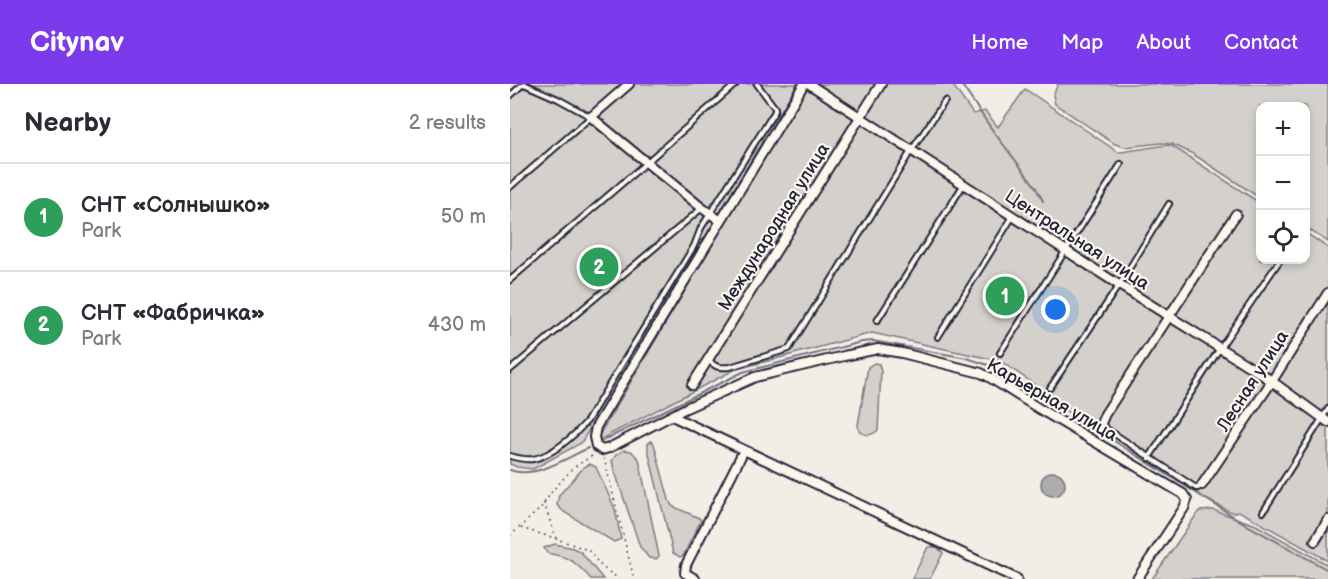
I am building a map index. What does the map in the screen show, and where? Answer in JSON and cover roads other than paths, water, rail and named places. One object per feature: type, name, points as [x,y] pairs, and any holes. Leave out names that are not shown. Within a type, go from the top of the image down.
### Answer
[{"type":"street","points":[[629,84],[591,117],[720,221]]},
{"type":"street","points":[[804,84],[596,427],[594,437],[596,446],[602,450],[672,416],[1017,579]]},
{"type":"street","name":"Центральная улица","points":[[809,84],[1119,285],[1272,381],[1325,420]]},
{"type":"street","name":"Международная улица","points":[[692,385],[881,84]]},
{"type":"street","points":[[1102,421],[1236,214]]},
{"type":"street","name":"Лесная улица","points":[[1202,484],[1328,293]]},
{"type":"street","name":"Карьерная улица","points":[[672,416],[755,377],[878,349],[981,374],[1183,494],[1187,500],[1184,508],[1137,579]]},
{"type":"street","points":[[695,579],[685,573],[686,565],[744,450]]},
{"type":"street","points":[[1315,541],[1328,520]]},
{"type":"lane","points":[[510,96],[524,84],[591,117],[510,187]]},
{"type":"lane","points":[[510,279],[736,84]]},
{"type":"lane","points":[[510,456],[526,460],[536,459],[576,433],[587,421],[694,246],[701,228],[775,111],[757,84]]},
{"type":"lane","points":[[708,358],[715,366],[730,367],[789,349],[911,151],[945,101]]},
{"type":"lane","points":[[1000,353],[1121,164]]},
{"type":"lane","points":[[878,321],[964,184]]},
{"type":"lane","points":[[1050,388],[1119,285],[1169,204]]},
{"type":"lane","points":[[510,370],[702,208]]},
{"type":"lane","points":[[938,337],[1013,216]]},
{"type":"lane","points":[[1149,458],[1277,264]]},
{"type":"lane","points":[[1263,512],[1325,420],[1328,409]]},
{"type":"lane","points":[[1102,421],[1107,429],[1196,488],[1202,484]]},
{"type":"waterway","points":[[961,84],[1035,186],[1043,201]]},
{"type":"waterway","points":[[602,441],[743,372],[873,341],[967,358],[1000,369],[1247,525],[1328,570]]},
{"type":"waterway","points":[[510,470],[519,472],[539,470],[588,448]]},
{"type":"place","name":"СНТ «Фабричка»","points":[[599,267]]},
{"type":"place","name":"СНТ «Солнышко»","points":[[1005,296]]}]
